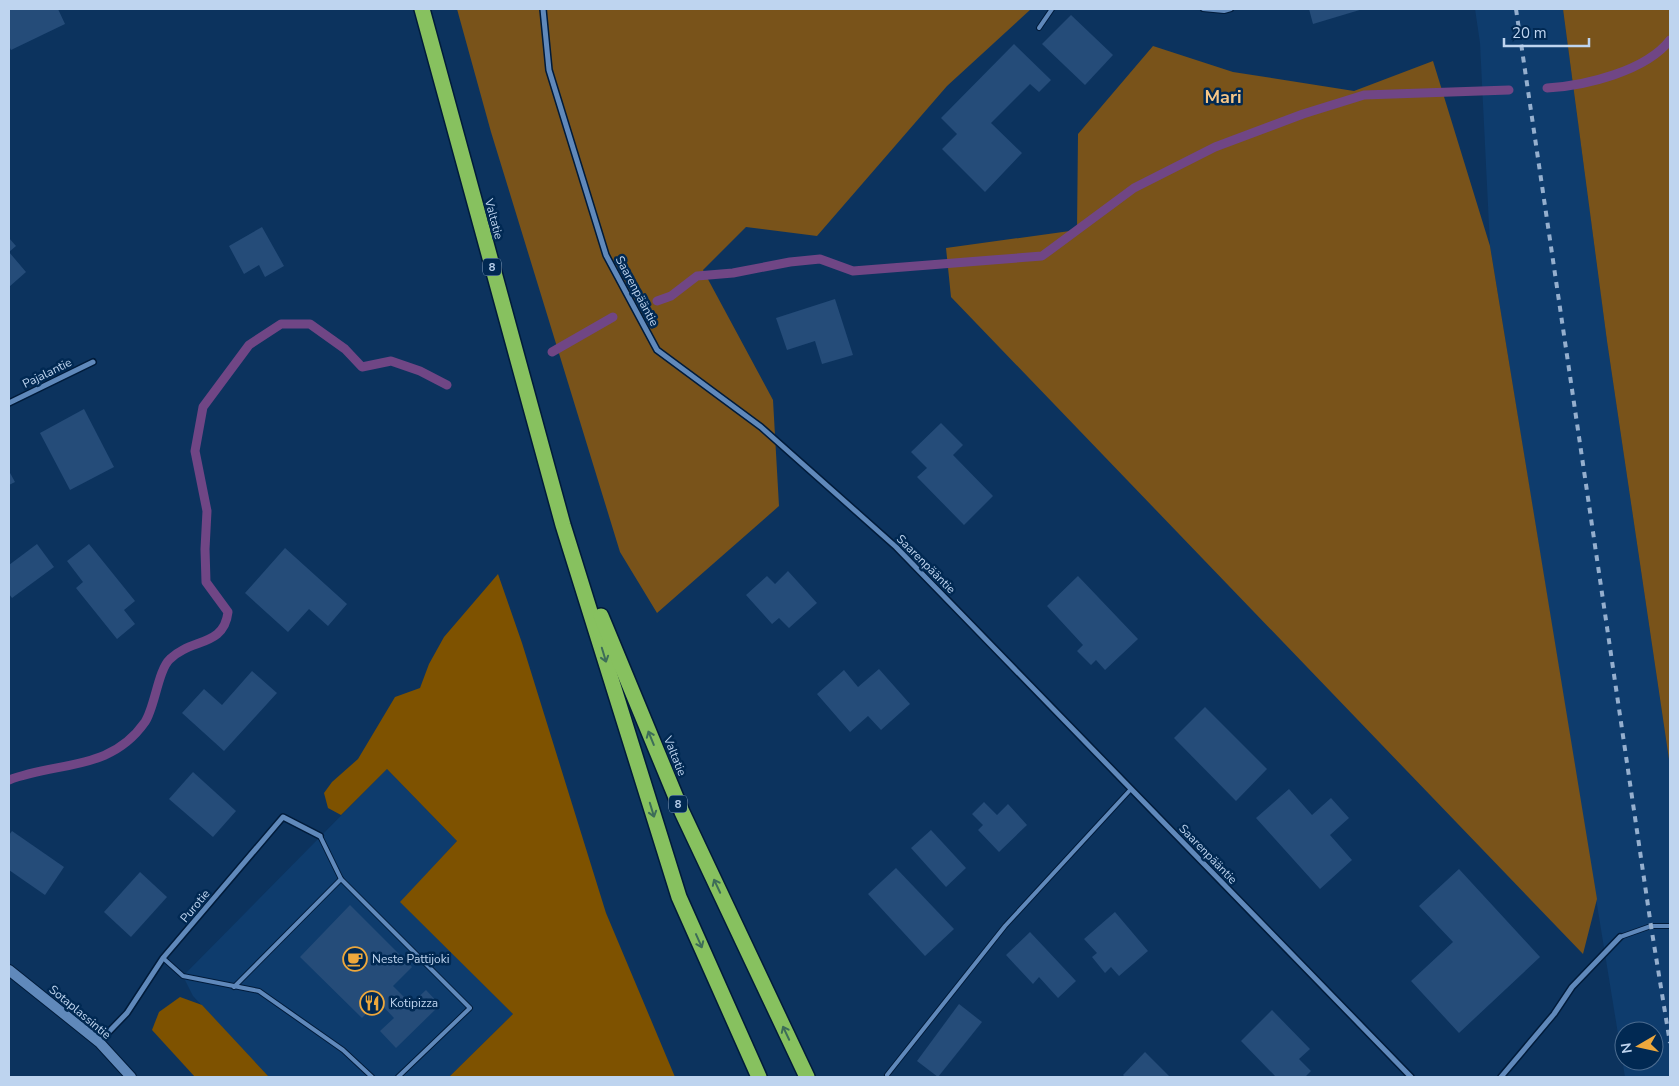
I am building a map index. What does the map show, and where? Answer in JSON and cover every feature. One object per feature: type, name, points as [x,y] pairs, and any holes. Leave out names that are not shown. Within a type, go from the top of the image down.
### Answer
[{"type":"highway","name":"Valtatie","points":[[422,9],[563,525],[680,897],[759,1077]]},
{"type":"highway","name":"Valtatie","points":[[563,525],[682,812],[806,1077]]},
{"type":"street","name":"Saarenpääntie","points":[[543,9],[549,70],[606,255],[657,350],[760,427],[896,547],[1411,1077]]},
{"type":"street","name":"Pajalantie","points":[[9,403],[94,362]]},
{"type":"street","name":"Purotie","points":[[99,1042],[127,1013],[164,958],[283,817],[320,836]]},
{"type":"street","points":[[1501,1077],[1554,1014],[1572,987],[1620,937]]},
{"type":"street","name":"Sotaplassintie","points":[[9,970],[99,1042],[131,1077]]},
{"type":"lane","points":[[1039,28],[1052,9]]},
{"type":"lane","points":[[1203,9],[1224,11],[1230,9]]},
{"type":"lane","points":[[888,1075],[1005,926],[1131,789]]},
{"type":"lane","points":[[320,836],[341,879],[470,1008],[398,1077]]},
{"type":"lane","points":[[234,986],[341,879]]},
{"type":"lane","points":[[1620,937],[1651,926],[1670,926]]},
{"type":"lane","points":[[164,958],[183,976],[259,992],[343,1050],[372,1077]]},
{"type":"shaded area","points":[[457,9],[1031,9],[947,86],[817,236],[746,227],[703,270],[773,400],[779,506],[657,613],[620,552],[491,132]]},
{"type":"shaded area","points":[[1475,9],[1563,9],[1607,341],[1670,766],[1670,1077],[1625,1077],[1624,1071],[1664,1071],[1664,1021],[1616,1021],[1490,246],[1480,43]]},
{"type":"shaded area","points":[[1563,9],[1670,9],[1670,766],[1607,341]]},
{"type":"shaded area","points":[[1153,46],[1233,72],[1354,91],[1433,61],[1490,246],[1597,899],[1583,954],[951,297],[946,248],[1077,230],[1078,134]]},
{"type":"shaded area","points":[[498,574],[522,643],[606,913],[675,1077],[449,1077],[513,1014],[400,902],[457,841],[387,769],[341,815],[328,808],[324,793],[332,782],[358,759],[395,697],[420,688],[429,664],[444,637]]},
{"type":"shaded area","points":[[387,769],[457,841],[401,902],[513,1014],[449,1077],[269,1077],[193,996],[183,976]]},
{"type":"shaded area","points":[[180,997],[202,1005],[269,1077],[195,1077],[152,1030],[159,1012]]},
{"type":"building","points":[[9,9],[58,9],[65,24],[11,50],[9,46]]},
{"type":"building","points":[[1309,9],[1363,9],[1313,24]]},
{"type":"building","points":[[1071,15],[1113,55],[1085,85],[1042,44]]},
{"type":"building","points":[[1014,44],[1051,80],[1039,92],[1030,84],[991,123],[1022,153],[985,192],[942,149],[957,134],[941,118]]},
{"type":"building","points":[[262,227],[284,266],[265,277],[259,265],[244,274],[229,246]]},
{"type":"building","points":[[9,238],[16,246],[9,252]]},
{"type":"building","points":[[9,252],[26,272],[9,287]]},
{"type":"building","points":[[835,299],[853,355],[822,364],[815,341],[787,350],[776,318]]},
{"type":"building","points":[[84,409],[114,467],[70,490],[40,433]]},
{"type":"building","points":[[941,423],[963,445],[953,455],[993,496],[964,525],[917,477],[927,468],[911,452]]},
{"type":"building","points":[[9,471],[15,482],[9,485]]},
{"type":"building","points":[[37,544],[54,567],[12,598],[9,594],[9,565]]},
{"type":"building","points":[[89,544],[135,601],[124,610],[135,624],[117,639],[76,588],[83,582],[67,561]]},
{"type":"building","points":[[285,548],[347,604],[328,626],[309,609],[288,632],[245,593]]},
{"type":"building","points":[[788,571],[817,603],[789,628],[779,618],[772,624],[746,595],[767,576],[775,584]]},
{"type":"building","points":[[1078,576],[1138,639],[1105,670],[1096,660],[1091,665],[1077,651],[1083,645],[1047,606]]},
{"type":"building","points":[[879,669],[910,704],[881,730],[868,716],[850,732],[817,694],[844,670],[858,687]]},
{"type":"building","points":[[252,671],[277,693],[224,751],[182,713],[204,689],[222,705]]},
{"type":"building","points":[[1205,707],[1267,769],[1236,801],[1174,738]]},
{"type":"building","points":[[193,772],[236,811],[213,837],[169,799]]},
{"type":"building","points":[[1289,789],[1312,815],[1331,798],[1349,818],[1330,835],[1352,860],[1320,889],[1256,818]]},
{"type":"building","points":[[984,802],[997,815],[1008,804],[1027,825],[999,852],[978,830],[983,825],[972,814]]},
{"type":"building","points":[[931,830],[966,868],[946,887],[911,848]]},
{"type":"building","points":[[12,831],[64,867],[45,895],[9,870],[9,835]]},
{"type":"building","points":[[896,868],[954,929],[925,956],[868,894]]},
{"type":"building","points":[[1459,869],[1540,957],[1459,1033],[1411,981],[1453,942],[1419,906]]},
{"type":"building","points":[[140,872],[167,897],[131,937],[104,912]]},
{"type":"building","points":[[350,905],[412,967],[393,986],[411,1004],[426,990],[440,1005],[396,1048],[380,1031],[394,1018],[378,1001],[362,1018],[300,957]]},
{"type":"building","points":[[1115,912],[1148,951],[1119,976],[1111,967],[1105,973],[1092,957],[1097,953],[1084,939]]},
{"type":"building","points":[[1030,932],[1076,981],[1058,998],[1039,977],[1033,984],[1006,955]]},
{"type":"building","points":[[959,1004],[982,1022],[938,1077],[917,1061]]},
{"type":"building","points":[[1272,1010],[1310,1049],[1299,1059],[1311,1071],[1305,1077],[1273,1077],[1275,1076],[1241,1041]]},
{"type":"building","points":[[1145,1052],[1170,1077],[1125,1077],[1123,1075]]},
{"type":"waterway","points":[[1547,88],[1579,84],[1614,75],[1646,60],[1670,40]]},
{"type":"waterway","points":[[657,301],[671,296],[697,276],[733,273],[790,262],[820,259],[853,271],[1042,256],[1134,188],[1215,147],[1303,114],[1364,95],[1509,90]]},
{"type":"waterway","points":[[552,352],[613,317]]},
{"type":"waterway","points":[[9,780],[27,774],[82,763],[116,749],[131,738],[145,722],[162,671],[170,659],[178,652],[213,637],[225,623],[228,612],[206,582],[207,511],[195,451],[203,407],[249,345],[281,324],[310,324],[345,349],[362,367],[391,361],[420,371],[447,385]]},
{"type":"railway","points":[[1516,9],[1651,926],[1670,1043]]},
{"type":"place","name":"Neste Pattijoki","points":[[355,959]]},
{"type":"place","name":"Kotipizza","points":[[372,1003]]},
{"type":"district","name":"Mari","points":[[1223,97]]}]
